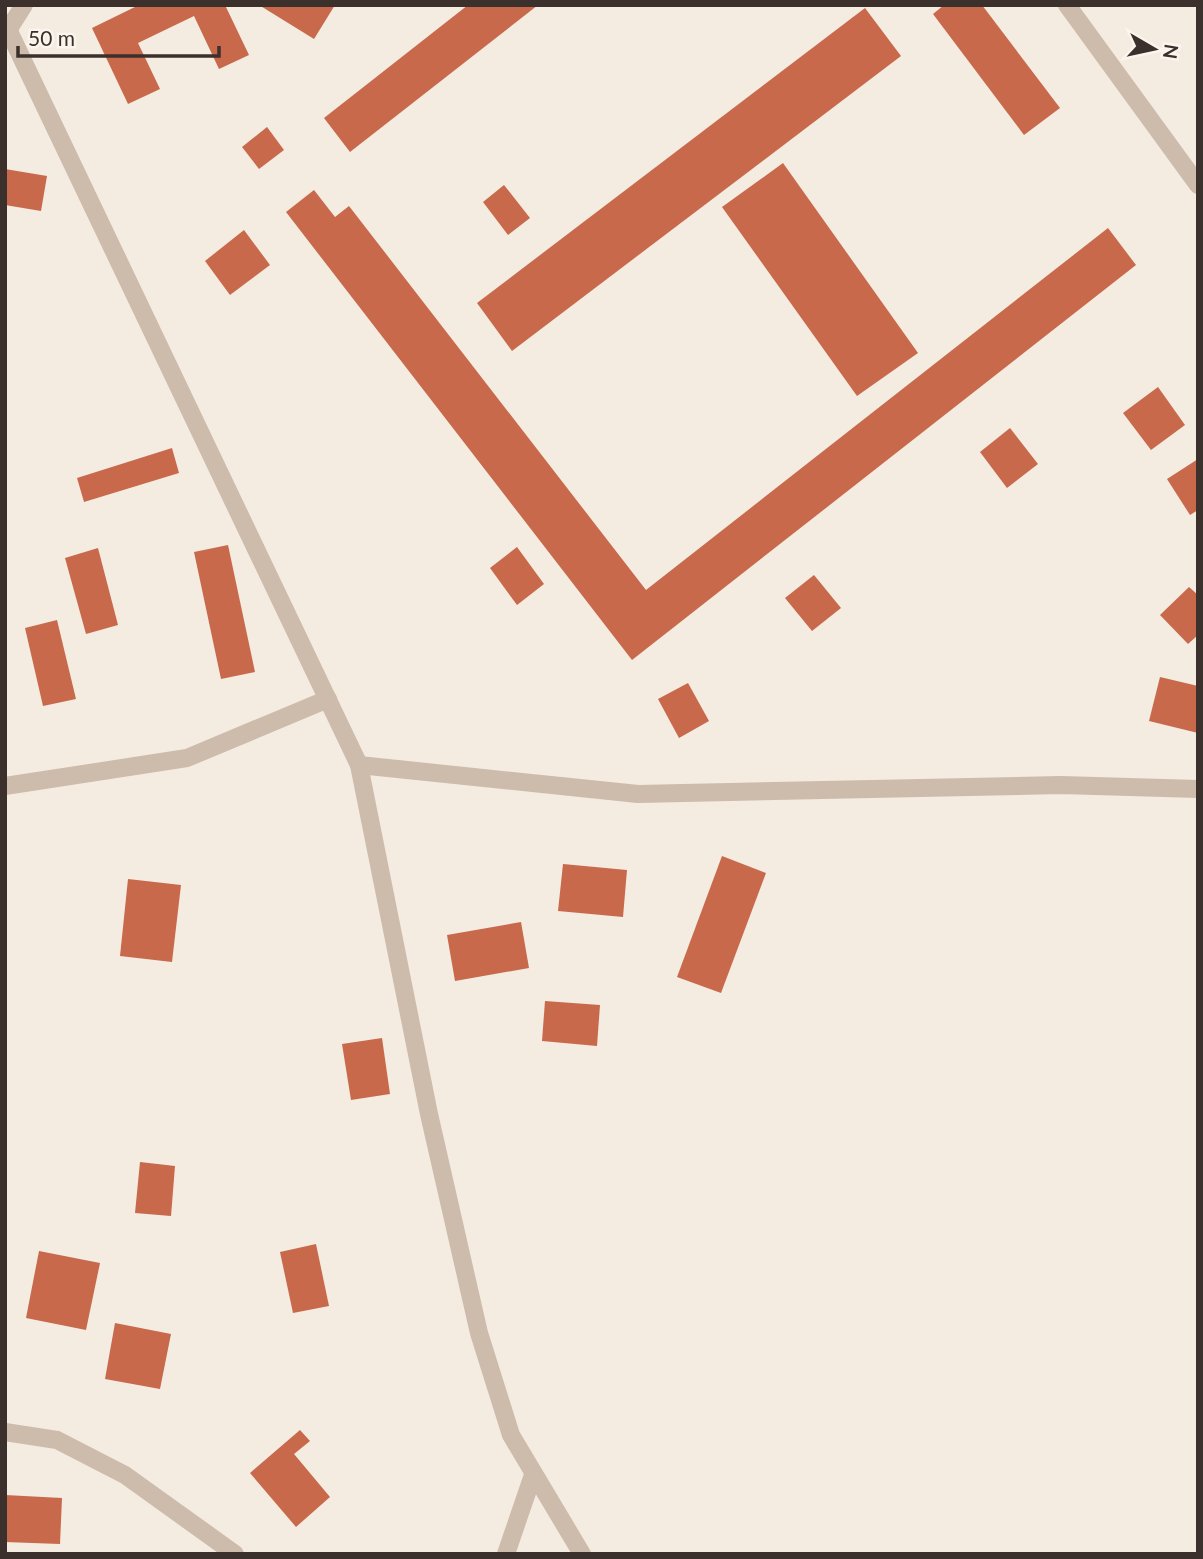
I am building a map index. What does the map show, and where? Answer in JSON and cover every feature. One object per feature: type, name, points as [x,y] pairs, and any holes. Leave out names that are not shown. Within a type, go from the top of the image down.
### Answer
[{"type":"street","points":[[24,5],[6,29],[359,765],[429,1114],[479,1333],[511,1435],[582,1554]]},
{"type":"street","points":[[1067,5],[1198,184]]},
{"type":"street","points":[[5,786],[187,758],[328,699]]},
{"type":"street","points":[[359,765],[638,793],[1061,785],[1198,789]]},
{"type":"street","points":[[5,1432],[57,1440],[125,1475],[235,1554]]},
{"type":"street","points":[[506,1554],[533,1475]]},
{"type":"building","points":[[139,5],[225,5],[249,55],[219,69],[194,16],[138,43],[160,89],[128,104],[92,28]]},
{"type":"building","points":[[259,5],[335,5],[314,39]]},
{"type":"building","points":[[468,5],[538,5],[350,152],[324,118]]},
{"type":"building","points":[[944,5],[982,5],[1060,108],[1024,135],[933,14]]},
{"type":"building","points":[[865,8],[901,56],[512,351],[477,303]]},
{"type":"building","points":[[267,127],[284,150],[259,169],[242,147]]},
{"type":"building","points":[[783,163],[918,353],[857,396],[722,207]]},
{"type":"building","points":[[5,169],[47,176],[41,211],[5,205]]},
{"type":"building","points":[[504,185],[530,218],[508,235],[483,202]]},
{"type":"building","points":[[314,190],[335,217],[349,206],[646,590],[1108,228],[1136,265],[632,660],[286,212]]},
{"type":"building","points":[[244,230],[270,265],[230,295],[205,261]]},
{"type":"building","points":[[1158,387],[1185,425],[1151,450],[1123,413]]},
{"type":"building","points":[[1010,428],[1038,464],[1007,488],[980,452]]},
{"type":"building","points":[[172,448],[179,473],[84,502],[77,478]]},
{"type":"building","points":[[1198,459],[1198,510],[1190,515],[1167,479]]},
{"type":"building","points":[[228,545],[255,672],[221,679],[194,552]]},
{"type":"building","points":[[517,547],[544,584],[517,605],[490,568]]},
{"type":"building","points":[[98,548],[118,625],[86,634],[65,558]]},
{"type":"building","points":[[814,575],[841,608],[812,631],[785,598]]},
{"type":"building","points":[[1189,587],[1198,595],[1198,635],[1188,644],[1160,615]]},
{"type":"building","points":[[57,620],[76,699],[43,706],[25,628]]},
{"type":"building","points":[[1160,677],[1198,686],[1198,733],[1149,721]]},
{"type":"building","points":[[688,683],[709,721],[679,738],[658,699]]},
{"type":"building","points":[[722,856],[766,873],[721,993],[677,977]]},
{"type":"building","points":[[563,864],[627,870],[623,917],[558,911]]},
{"type":"building","points":[[128,879],[181,885],[172,962],[120,956]]},
{"type":"building","points":[[521,922],[529,968],[455,981],[447,935]]},
{"type":"building","points":[[545,1001],[600,1005],[597,1046],[542,1041]]},
{"type":"building","points":[[382,1038],[390,1094],[351,1100],[342,1044]]},
{"type":"building","points":[[140,1162],[175,1166],[171,1216],[135,1213]]},
{"type":"building","points":[[316,1244],[329,1306],[293,1313],[280,1252]]},
{"type":"building","points":[[39,1251],[100,1263],[86,1330],[26,1318]]},
{"type":"building","points":[[115,1323],[171,1334],[160,1389],[105,1379]]},
{"type":"building","points":[[300,1430],[310,1441],[294,1454],[330,1497],[296,1527],[250,1473]]},
{"type":"building","points":[[5,1495],[62,1498],[60,1544],[5,1542]]}]
